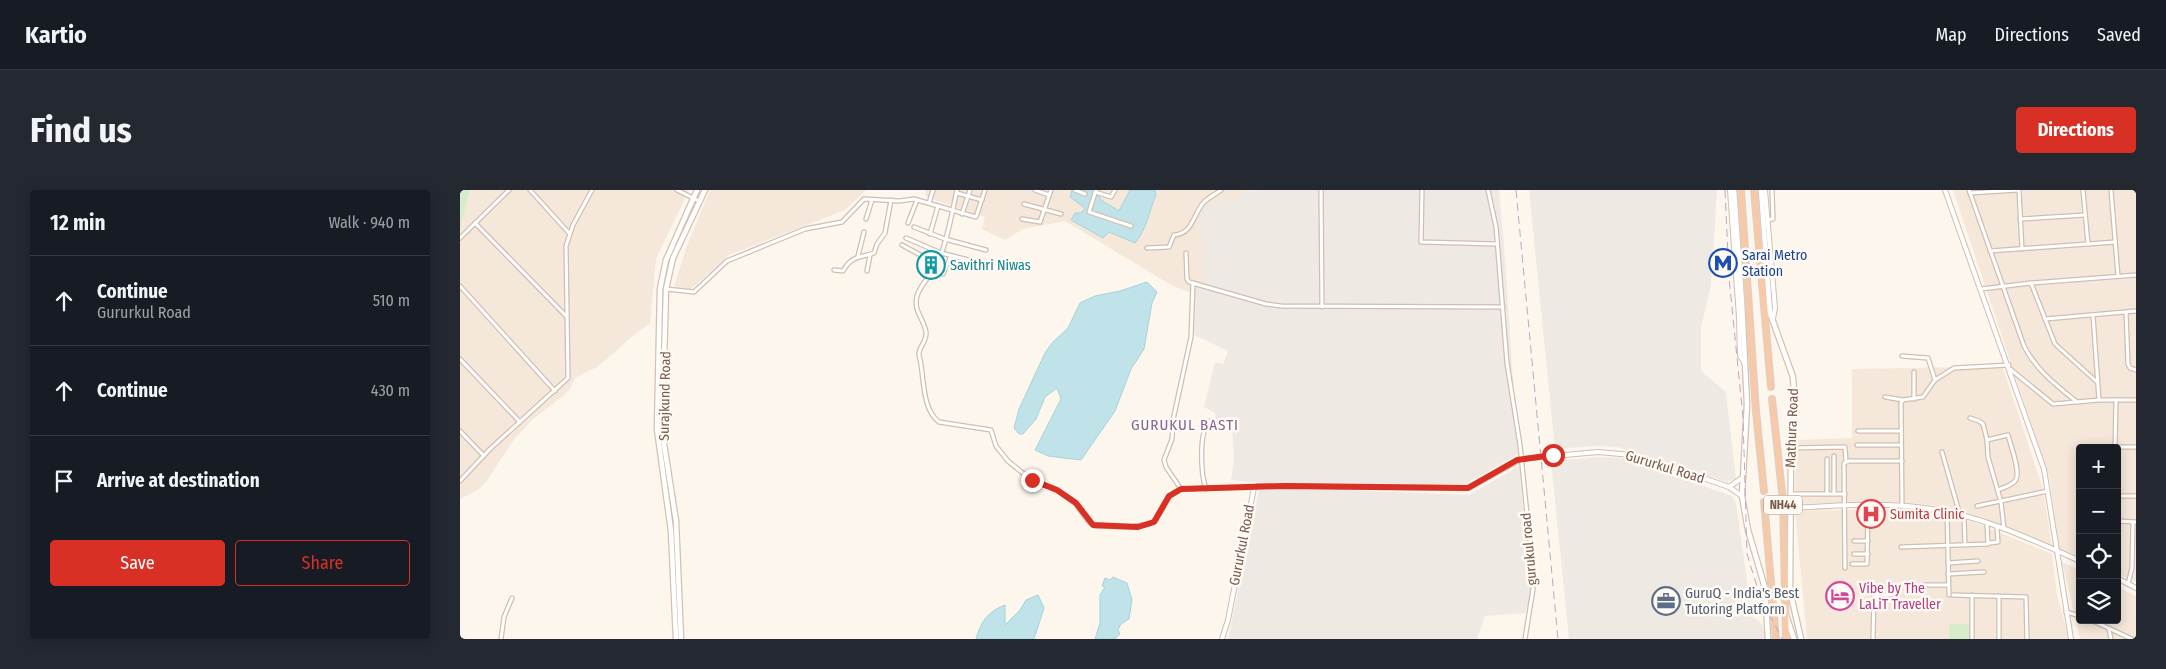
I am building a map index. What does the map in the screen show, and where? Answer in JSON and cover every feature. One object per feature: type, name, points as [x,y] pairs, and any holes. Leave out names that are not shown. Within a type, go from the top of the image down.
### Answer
[{"type":"highway","name":"NH44","points":[[1741,190],[1764,491]]},
{"type":"highway","name":"Mathura Road","points":[[1754,190],[1771,387]]},
{"type":"highway","name":"Mathura Road","points":[[1772,399],[1783,501],[1786,639]]},
{"type":"highway","name":"NH44","points":[[1764,502],[1776,639]]},
{"type":"main road","name":"Surajkund Road","points":[[676,639],[671,531],[657,429],[660,289],[666,260],[697,190]]},
{"type":"main road","name":"Surajkund Road","points":[[681,639],[676,521],[662,430],[666,289],[673,258],[705,190]]},
{"type":"main road","points":[[1732,190],[1747,404],[1742,496],[1748,530],[1765,588],[1768,639]]},
{"type":"main road","name":"Mathura Road","points":[[1760,190],[1772,319],[1793,378],[1795,409],[1791,448],[1790,591],[1801,639]]},
{"type":"main road","points":[[1765,588],[1773,597]]},
{"type":"main road","points":[[1784,612],[1789,620],[1794,639]]},
{"type":"street","points":[[501,196],[502,190]]},
{"type":"street","points":[[460,238],[509,190]]},
{"type":"street","points":[[530,190],[569,233]]},
{"type":"street","points":[[460,481],[484,456],[568,378],[566,246],[569,233],[592,190]]},
{"type":"street","points":[[677,190],[699,200]]},
{"type":"street","points":[[928,203],[932,190]]},
{"type":"street","points":[[962,214],[970,190]]},
{"type":"street","points":[[666,289],[694,292],[727,261],[805,228],[842,222],[864,199],[917,200],[962,214],[977,216],[985,190]]},
{"type":"street","points":[[1035,190],[1049,195]]},
{"type":"street","points":[[1022,219],[1039,223],[1051,190]]},
{"type":"street","points":[[1075,190],[1085,194]]},
{"type":"street","points":[[1115,190],[1111,197],[1096,191],[1089,212],[1131,226]]},
{"type":"street","points":[[1147,248],[1169,247],[1174,234],[1187,231],[1203,204],[1215,191],[1221,190]]},
{"type":"street","points":[[1321,190],[1322,307]]},
{"type":"street","points":[[1422,190],[1421,242],[1497,244]]},
{"type":"street","name":"gurukul road","points":[[1488,190],[1497,244],[1507,363],[1521,459],[1533,582],[1525,639]]},
{"type":"street","points":[[1764,190],[1770,287]]},
{"type":"street","points":[[1767,220],[1773,219],[1772,190]]},
{"type":"street","points":[[1946,190],[2010,367],[2044,469],[2049,491],[2066,612],[2072,639]]},
{"type":"street","points":[[2022,249],[2018,190],[1970,192],[2002,286],[2030,358],[2052,382],[2077,402]]},
{"type":"street","points":[[2084,190],[2088,244]]},
{"type":"street","points":[[2111,190],[2118,276]]},
{"type":"street","points":[[982,200],[957,192],[937,264],[918,292],[916,308],[925,328],[926,336],[919,352],[922,381],[930,408],[936,420],[991,430],[996,446],[1008,461],[1030,479],[1057,490],[1070,498],[1093,525],[1130,527],[1149,524],[1156,520],[1169,496],[1181,489],[1254,487]]},
{"type":"street","points":[[866,219],[872,200]]},
{"type":"street","points":[[858,256],[874,254],[885,234],[891,200]]},
{"type":"street","points":[[908,223],[917,200]]},
{"type":"street","points":[[1024,204],[1061,214]]},
{"type":"street","points":[[930,234],[938,206]]},
{"type":"street","points":[[2020,219],[2086,215]]},
{"type":"street","points":[[475,223],[567,318]]},
{"type":"street","points":[[914,227],[945,239],[986,250]]},
{"type":"street","points":[[834,270],[843,271],[858,256],[864,232]]},
{"type":"street","points":[[906,238],[941,253],[973,261]]},
{"type":"street","points":[[1990,251],[2115,242]]},
{"type":"street","points":[[902,245],[937,264]]},
{"type":"street","points":[[1186,253],[1187,279],[1193,283],[1273,306],[1502,307]]},
{"type":"street","points":[[867,271],[870,255]]},
{"type":"street","points":[[943,274],[951,256]]},
{"type":"street","points":[[1981,289],[2136,275]]},
{"type":"street","points":[[1181,489],[1166,467],[1164,460],[1172,439],[1173,420],[1191,337],[1193,283]]},
{"type":"street","points":[[2031,283],[2055,344],[2097,382]]},
{"type":"street","points":[[460,286],[555,391]]},
{"type":"street","points":[[2126,312],[2128,364],[2130,368],[2136,370]]},
{"type":"street","points":[[2045,319],[2136,312]]},
{"type":"street","points":[[2093,315],[2099,400]]},
{"type":"street","points":[[1902,356],[1928,358],[1935,380]]},
{"type":"street","points":[[460,359],[520,422]]},
{"type":"street","points":[[1885,398],[1902,400],[1923,397],[1935,380],[1954,368],[2010,367],[2053,404],[2099,400],[2136,400]]},
{"type":"street","points":[[1914,372],[1914,399]]},
{"type":"street","points":[[1902,400],[1902,506]]},
{"type":"street","points":[[2115,444],[2116,400]]},
{"type":"street","points":[[1970,418],[1982,422],[1987,440],[1987,454],[2001,502],[2004,530]]},
{"type":"street","points":[[1206,489],[1202,474],[1203,432],[1210,421],[1227,423]]},
{"type":"street","points":[[460,431],[484,456]]},
{"type":"street","points":[[1858,431],[1901,431]]},
{"type":"street","points":[[1987,440],[2008,435],[2016,463],[2018,476],[2015,482],[1998,490]]},
{"type":"street","points":[[1857,445],[1902,445]]},
{"type":"street","points":[[1791,448],[1845,447],[1845,568]]},
{"type":"street","points":[[2121,447],[2136,447]]},
{"type":"street","name":"Gururkul Road","points":[[1222,639],[1254,487],[1468,488],[1521,459],[1576,453],[1613,452],[1632,455],[1666,465],[1729,487],[1742,496]]},
{"type":"street","points":[[1942,452],[1962,516],[1965,545]]},
{"type":"street","points":[[1834,456],[1834,494]]},
{"type":"street","points":[[1827,459],[1827,493]]},
{"type":"street","points":[[1846,461],[1902,461]]},
{"type":"street","points":[[1729,487],[1742,478]]},
{"type":"street","points":[[1977,506],[2049,491]]},
{"type":"street","points":[[1790,494],[1845,494]]},
{"type":"street","points":[[2121,496],[2136,496]]},
{"type":"street","points":[[1852,564],[1867,564],[1868,506]]},
{"type":"street","points":[[1790,508],[1902,506],[1947,512],[2004,530],[2076,559]]},
{"type":"street","points":[[1947,512],[1948,585],[1951,595],[2024,596],[2027,598],[2027,639]]},
{"type":"street","points":[[2121,521],[2135,522],[2132,568],[2128,584]]},
{"type":"street","points":[[1987,524],[1990,543]]},
{"type":"street","points":[[1901,547],[1998,542],[1997,528]]},
{"type":"street","points":[[1854,541],[1868,541]]},
{"type":"street","points":[[1854,554],[1868,554]]},
{"type":"street","points":[[2059,565],[2068,556]]},
{"type":"street","points":[[1948,563],[1978,561]]},
{"type":"street","points":[[1948,574],[1984,572]]},
{"type":"street","points":[[2119,579],[2136,588]]},
{"type":"street","points":[[1924,585],[1948,585]]},
{"type":"street","points":[[1873,639],[1874,596],[1898,594]]},
{"type":"street","points":[[1972,595],[1972,639]]},
{"type":"street","points":[[1999,596],[1999,639]]},
{"type":"street","points":[[501,639],[504,617],[512,598]]},
{"type":"street","points":[[2066,612],[2076,615]]},
{"type":"street","points":[[2100,624],[2132,639]]},
{"type":"street","points":[[2108,628],[2112,639]]},
{"type":"shaded area","points":[[470,190],[689,190],[656,259],[650,324],[597,367],[575,378],[570,389],[532,420],[513,441],[486,482],[478,490],[460,499],[460,229]]},
{"type":"shaded area","points":[[710,190],[866,190],[845,210],[729,255],[690,290],[674,287],[686,248]]},
{"type":"shaded area","points":[[925,190],[1268,190],[1240,191],[1237,200],[1225,200],[1204,290],[1191,285],[1191,293],[1171,285],[1065,221],[1023,229],[1005,240],[982,229],[985,217],[926,197]]},
{"type":"shaded area","points":[[1499,190],[1518,454],[1465,484],[1265,483],[1231,480],[1234,459],[1232,424],[1216,420],[1215,413],[1204,407],[1215,362],[1223,364],[1228,351],[1190,333],[1191,285],[1204,289],[1200,208],[1225,200],[1237,200],[1240,191]]},
{"type":"shaded area","points":[[1529,190],[1717,190],[1711,285],[1701,327],[1701,371],[1726,392],[1736,479],[1727,482],[1617,447],[1595,446],[1555,449]]},
{"type":"shaded area","points":[[1953,190],[2136,190],[2136,582],[2121,576],[2121,444],[2076,444],[2076,556],[2059,549],[2050,480]]},
{"type":"shaded area","points":[[2003,368],[2043,489],[2052,547],[1975,515],[1930,505],[1897,502],[1795,504],[1796,440],[1852,438],[1852,369]]},
{"type":"shaded area","points":[[1598,457],[1622,458],[1732,496],[1736,503],[1752,616],[1762,624],[1766,639],[1569,639],[1551,461]]},
{"type":"shaded area","points":[[1519,466],[1531,597],[1525,613],[1485,616],[1477,639],[1228,639],[1259,490],[1341,490],[1469,495]]},
{"type":"shaded area","points":[[1900,509],[1930,512],[1973,522],[2052,554],[2057,595],[2069,639],[1807,639],[1795,511]]},
{"type":"shaded area","points":[[2062,562],[2076,568],[2076,622]]},
{"type":"shaded area","points":[[2121,589],[2136,596],[2136,639],[2080,639],[2076,624],[2121,624]]},
{"type":"green space","points":[[460,190],[470,190],[460,229]]},
{"type":"green space","points":[[1949,624],[1970,624],[1970,639],[1949,639]]},
{"type":"water","points":[[1072,190],[1094,190],[1101,200],[1119,211],[1130,190],[1155,190],[1156,195],[1145,226],[1135,243],[1109,232],[1103,238],[1071,220],[1075,213],[1081,213],[1085,208],[1070,197]]},
{"type":"water","points":[[1147,282],[1157,292],[1152,303],[1144,349],[1131,369],[1115,411],[1081,460],[1048,456],[1035,450],[1061,399],[1057,388],[1045,397],[1036,419],[1023,434],[1019,434],[1014,428],[1019,409],[1045,353],[1052,343],[1068,328],[1080,303],[1095,296],[1120,291]]},
{"type":"water","points":[[1113,577],[1127,583],[1132,600],[1129,619],[1121,624],[1118,630],[1120,634],[1115,639],[1095,639],[1100,623],[1100,595],[1105,587],[1102,586],[1105,578],[1110,580]]},
{"type":"water","points":[[1038,595],[1044,608],[1034,639],[976,639],[980,628],[989,614],[1005,605],[1005,625],[1020,610],[1026,600]]},
{"type":"railway","points":[[1516,190],[1558,639]]},
{"type":"railway","points":[[1725,190],[1729,278],[1743,417],[1747,554],[1760,596],[1782,639]]},
{"type":"place","name":"Sarai Metro Station","points":[[1723,263]]},
{"type":"place","name":"Savithri Niwas","points":[[931,265]]},
{"type":"place","name":"Sumita Clinic","points":[[1871,514]]},
{"type":"place","name":"Vibe by The LaLiT Traveller","points":[[1840,596]]},
{"type":"place","name":"GuruQ - India's Best Tutoring Platform","points":[[1666,601]]},
{"type":"district","name":"GURUKUL BASTI","points":[[1185,425]]},
{"type":"route","points":[[1032,480],[1064,494],[1076,503],[1093,525],[1138,527],[1154,522],[1169,496],[1181,489],[1258,486],[1468,488],[1517,460],[1553,455]]}]
